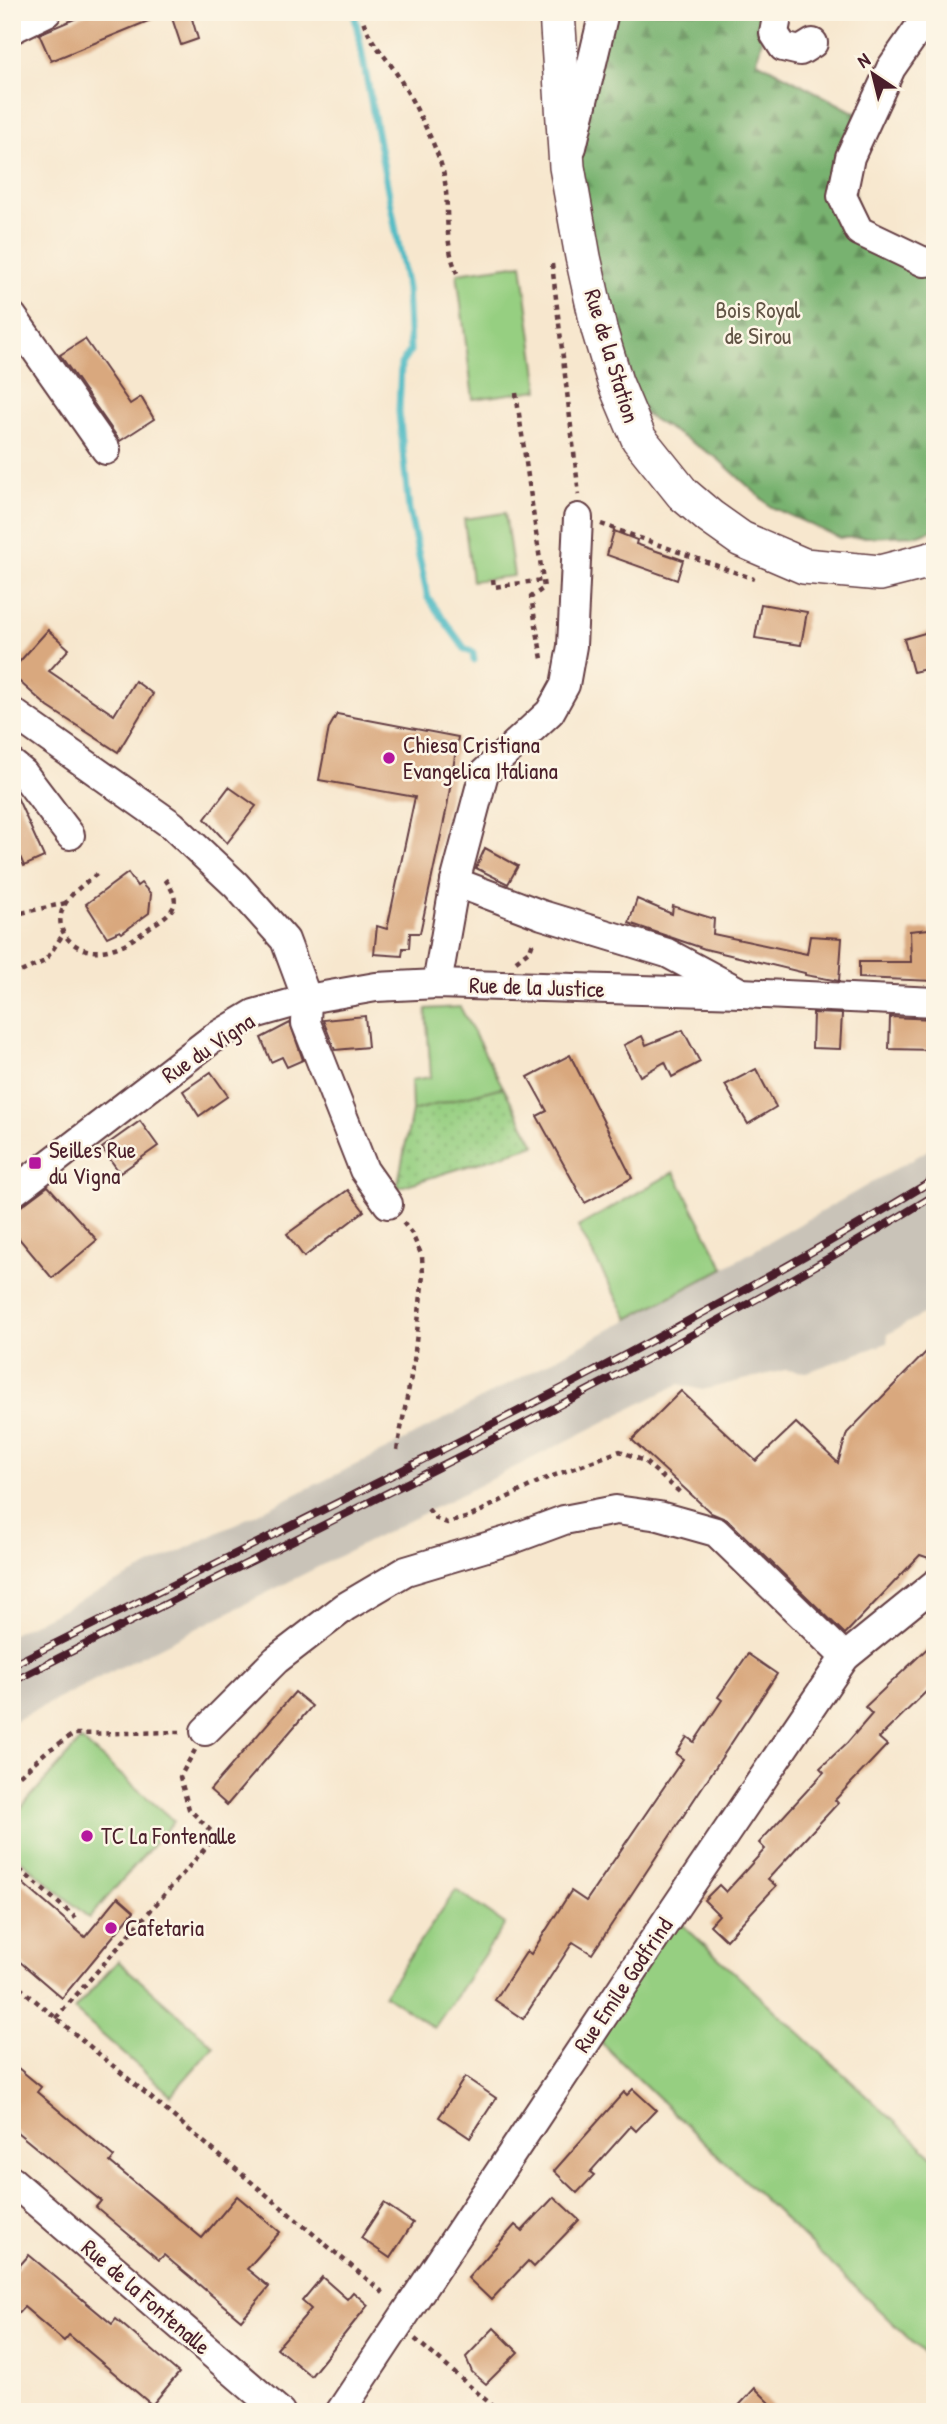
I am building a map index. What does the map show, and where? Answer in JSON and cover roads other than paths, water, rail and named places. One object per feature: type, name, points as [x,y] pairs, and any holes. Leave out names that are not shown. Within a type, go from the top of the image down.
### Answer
[{"type":"main road","name":"Rue de la Station","points":[[557,12],[567,167],[586,269],[599,329],[615,382],[639,439],[683,494],[741,539],[804,566],[880,573],[935,559]]},
{"type":"street","points":[[12,29],[47,12]]},
{"type":"street","points":[[567,167],[604,12]]},
{"type":"street","points":[[778,12],[774,33],[783,47],[800,51],[813,43]]},
{"type":"street","points":[[930,12],[891,68],[850,157],[842,196],[859,231],[924,262],[935,261]]},
{"type":"street","points":[[12,316],[106,450]]},
{"type":"street","name":"Rue de la Justice","points":[[578,518],[572,646],[565,685],[550,712],[484,774],[455,882],[437,984],[935,1002]]},
{"type":"street","points":[[12,713],[172,825],[236,885],[285,940],[307,999],[306,1023],[364,1170],[388,1204]]},
{"type":"street","points":[[12,764],[23,773],[70,835]]},
{"type":"street","name":"Rue de la Justice","points":[[455,882],[542,915],[667,953],[741,993]]},
{"type":"street","name":"Rue du Vigna","points":[[12,1193],[212,1039],[254,1014],[307,999],[376,987],[437,984]]},
{"type":"street","points":[[205,1731],[276,1660],[345,1607],[405,1571],[510,1540],[564,1520],[616,1510],[659,1516],[716,1532],[845,1657]]},
{"type":"street","name":"Rue Emile Godfrind","points":[[340,2412],[845,1657],[935,1584]]},
{"type":"street","name":"Rue de la Fontenalle","points":[[15,2188],[280,2412]]},
{"type":"waterway","points":[[354,12],[407,289],[410,351],[401,364],[399,412],[409,510],[428,598],[465,649],[473,653],[474,660]]},
{"type":"railway","points":[[12,1665],[594,1371],[823,1245],[935,1179]]},
{"type":"railway","points":[[12,1682],[594,1387],[823,1262],[935,1195]]},
{"type":"place","name":"Chiesa Cristiana Evangelica Italiana","points":[[389,758]]},
{"type":"place","name":"Seilles Rue du Vigna","points":[[35,1163]]},
{"type":"place","name":"TC La Fontenalle","points":[[87,1836]]},
{"type":"place","name":"Cafetaria","points":[[111,1928]]},
{"type":"park label","name":"Bois Royal de Sirou","points":[[758,323]]}]
